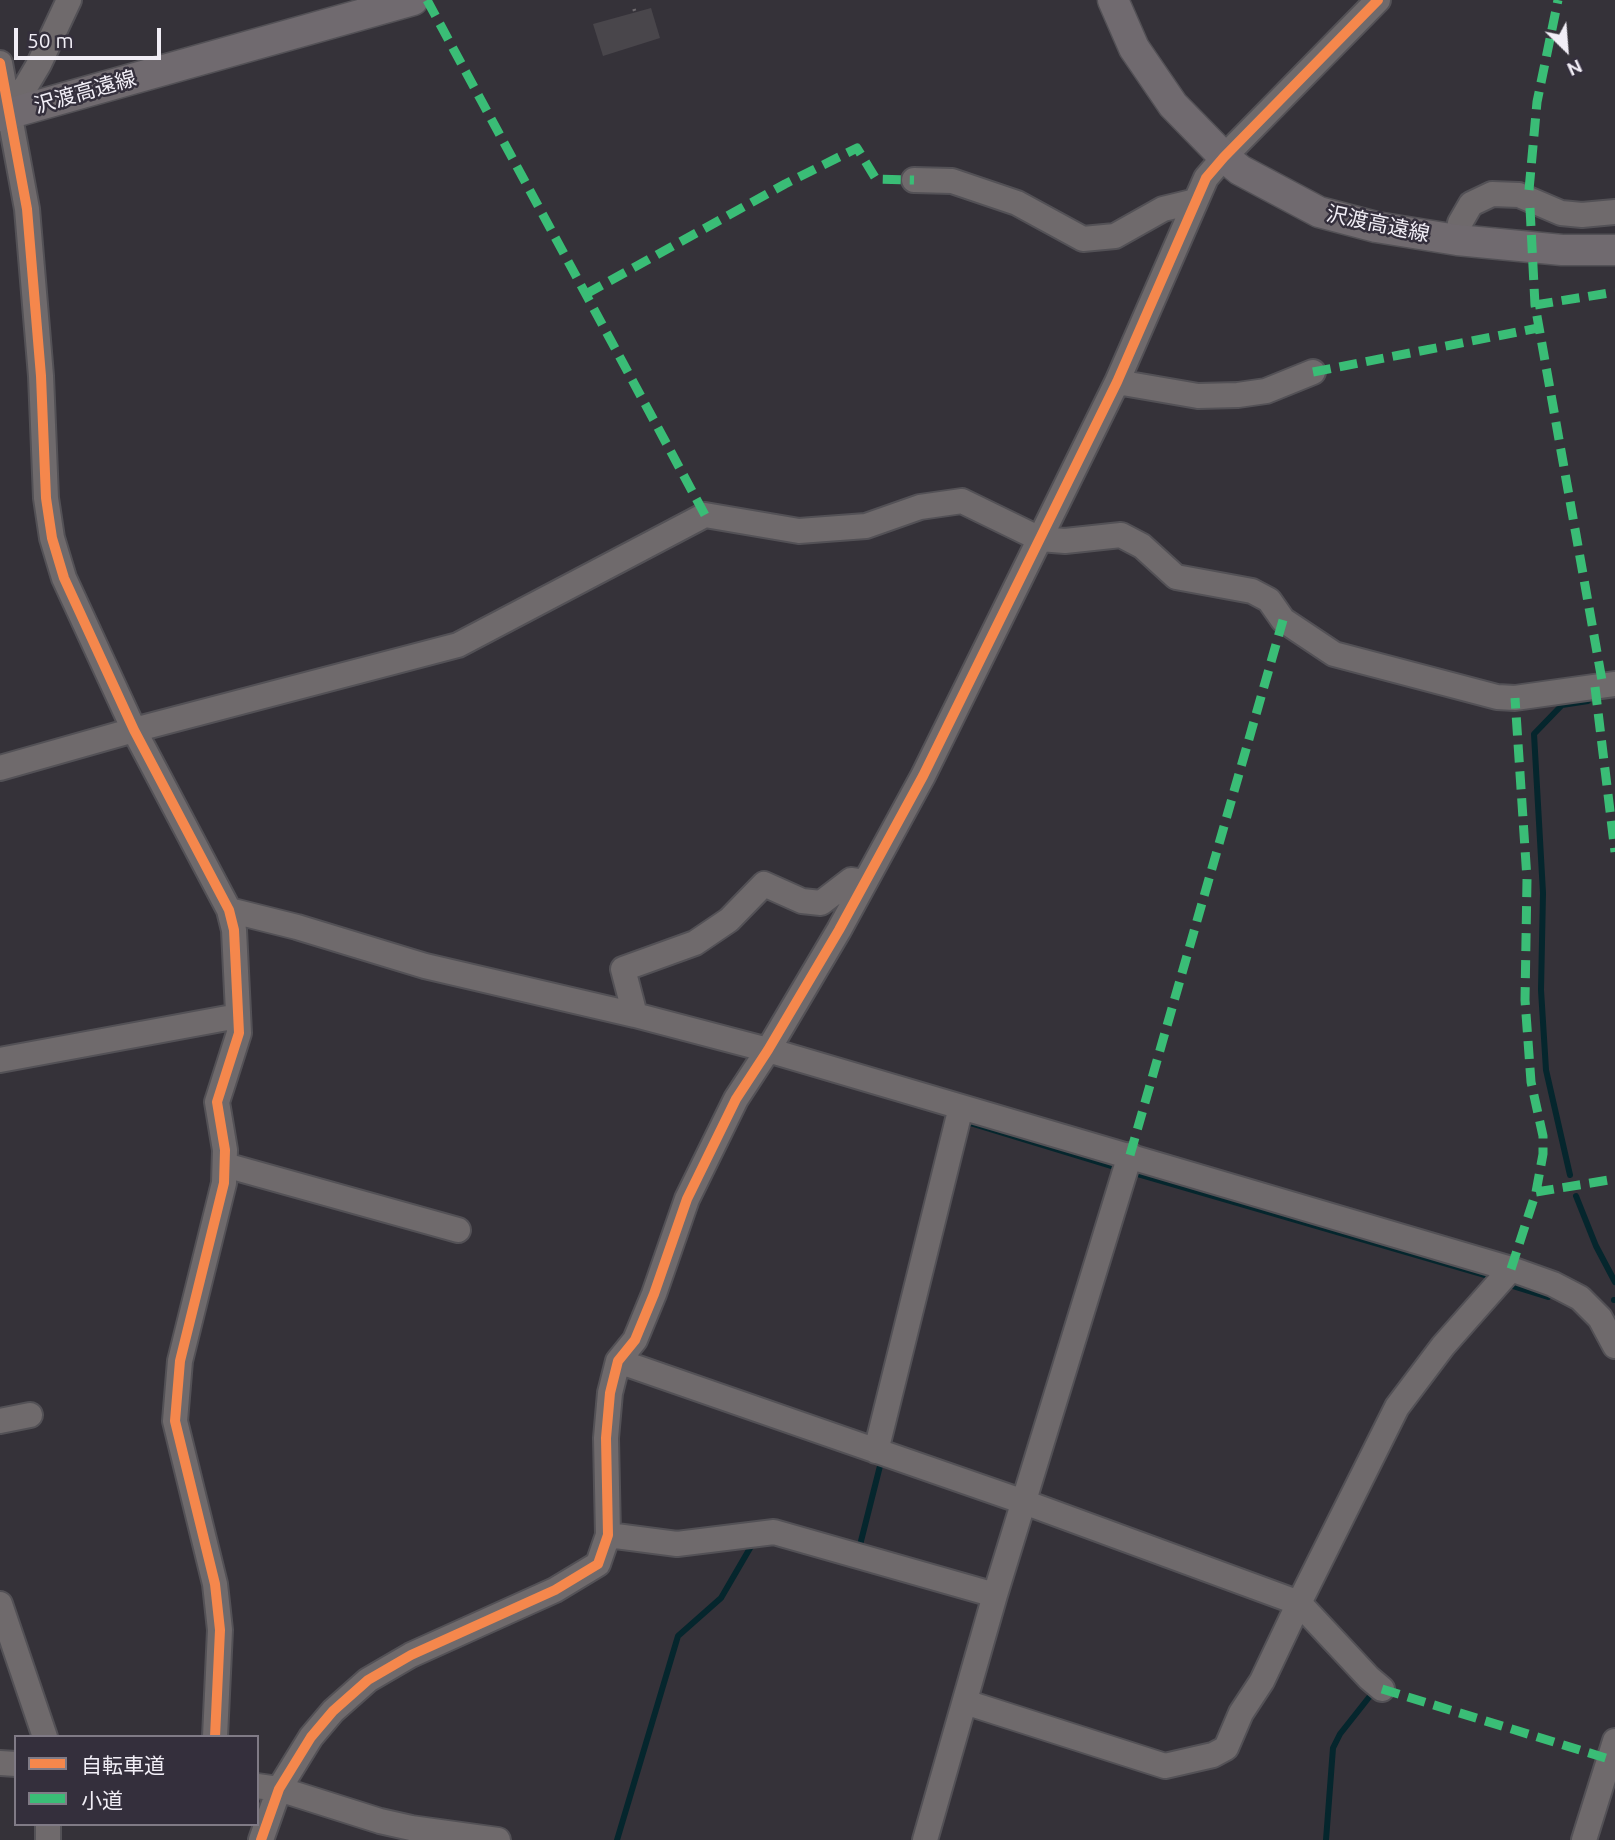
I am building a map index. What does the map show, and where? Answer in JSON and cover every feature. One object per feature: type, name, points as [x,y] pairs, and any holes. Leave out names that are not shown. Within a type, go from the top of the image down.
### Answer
[{"type":"main road","name":"沢渡高遠線","points":[[1113,0],[1134,48],[1173,105],[1240,170],[1319,212],[1376,227],[1457,240],[1513,246],[1615,250]]},
{"type":"main road","name":"沢渡高遠線","points":[[5,115],[395,2]]},
{"type":"street","points":[[5,115],[39,64],[69,0]]},
{"type":"street","points":[[261,1840],[268,1788],[333,1711],[368,1680],[411,1655],[555,1590],[598,1564],[608,1535],[606,1438],[610,1393],[618,1361],[635,1340],[693,1186],[736,1099],[768,1050],[923,776],[1117,382],[1206,178],[1378,0]]},
{"type":"street","points":[[0,63],[5,115],[27,209],[41,376],[46,498],[52,538],[64,578],[134,730],[229,910],[233,930],[239,1033],[217,1102],[225,1150],[224,1183],[180,1362],[176,1420],[215,1584],[220,1630],[215,1735]]},
{"type":"street","points":[[914,180],[952,181],[1017,203],[1083,239],[1115,236],[1163,209],[1196,201]]},
{"type":"street","points":[[1457,240],[1460,223],[1471,204],[1492,194],[1519,195],[1561,213],[1582,215],[1615,212]]},
{"type":"street","points":[[1117,382],[1198,396],[1238,395],[1266,391],[1313,372]]},
{"type":"street","points":[[0,768],[457,645],[705,514],[799,530],[866,526],[920,507],[962,502],[1040,539],[1065,541],[1121,535],[1142,545],[1176,577],[1252,591],[1269,600],[1283,620],[1334,654],[1497,697],[1516,698],[1615,684]]},
{"type":"street","points":[[635,1015],[623,969],[695,943],[729,920],[764,884],[802,901],[821,903],[852,880],[865,882]]},
{"type":"street","points":[[229,910],[297,927],[425,967],[635,1015],[768,1050],[1511,1269],[1553,1284],[1580,1298],[1600,1318],[1615,1346]]},
{"type":"street","points":[[0,1060],[238,1016]]},
{"type":"street","points":[[876,1451],[961,1107]]},
{"type":"street","points":[[925,1840],[995,1595],[1130,1155]]},
{"type":"street","points":[[225,1165],[458,1230]]},
{"type":"street","points":[[965,1702],[1165,1766],[1213,1755],[1226,1748],[1241,1713],[1262,1681],[1397,1407],[1443,1346],[1511,1269]]},
{"type":"street","points":[[618,1361],[1024,1502],[1299,1603],[1378,1686]]},
{"type":"street","points":[[0,1421],[30,1415]]},
{"type":"street","points":[[608,1535],[677,1544],[774,1532],[995,1595]]},
{"type":"street","points":[[0,1604],[44,1735]]},
{"type":"street","points":[[1584,1840],[1615,1741]]},
{"type":"street","points":[[268,1788],[390,1824],[498,1840]]},
{"type":"building","points":[[651,8],[660,38],[603,56],[593,24]]},
{"type":"waterway","points":[[1570,1175],[1546,1070],[1541,990],[1543,893],[1534,734],[1562,705],[1588,701]]},
{"type":"waterway","points":[[966,1127],[970,1123],[1111,1166]]},
{"type":"waterway","points":[[1131,1172],[1492,1277]]},
{"type":"waterway","points":[[1576,1196],[1596,1246],[1615,1282]]},
{"type":"waterway","points":[[1506,1284],[1548,1297]]},
{"type":"waterway","points":[[859,1549],[881,1462]]},
{"type":"waterway","points":[[617,1840],[678,1636],[721,1598],[753,1543]]},
{"type":"waterway","points":[[1326,1840],[1333,1748],[1340,1734],[1374,1691]]},
{"type":"marked path","points":[[427,0],[705,515]]},
{"type":"marked path","points":[[1529,190],[1537,102],[1558,0]]},
{"type":"marked path","points":[[586,294],[785,184],[857,148],[876,179],[914,180]]},
{"type":"marked path","points":[[1530,208],[1535,305],[1603,686]]},
{"type":"marked path","points":[[1535,305],[1615,292]]},
{"type":"marked path","points":[[1313,372],[1538,328]]},
{"type":"marked path","points":[[1130,1155],[1283,620]]},
{"type":"marked path","points":[[1595,687],[1615,852]]},
{"type":"marked path","points":[[1511,1269],[1536,1192],[1543,1154],[1543,1136],[1531,1082],[1525,1000],[1527,879],[1515,698]]},
{"type":"marked path","points":[[1536,1192],[1615,1179]]},
{"type":"marked path","points":[[1382,1689],[1609,1759]]},
{"type":"cycle path","points":[[261,1840],[279,1789],[311,1737],[333,1711],[368,1680],[411,1655],[555,1590],[598,1564],[608,1535],[606,1438],[610,1393],[618,1361],[635,1340],[687,1199],[736,1099],[839,930],[923,776],[1117,382],[1206,178],[1378,0]]},
{"type":"cycle path","points":[[0,63],[27,209],[41,376],[46,498],[52,538],[64,578],[134,730],[229,910],[234,930],[239,1033],[217,1102],[225,1150],[224,1183],[180,1361],[175,1421],[215,1584],[220,1630],[215,1735]]}]
